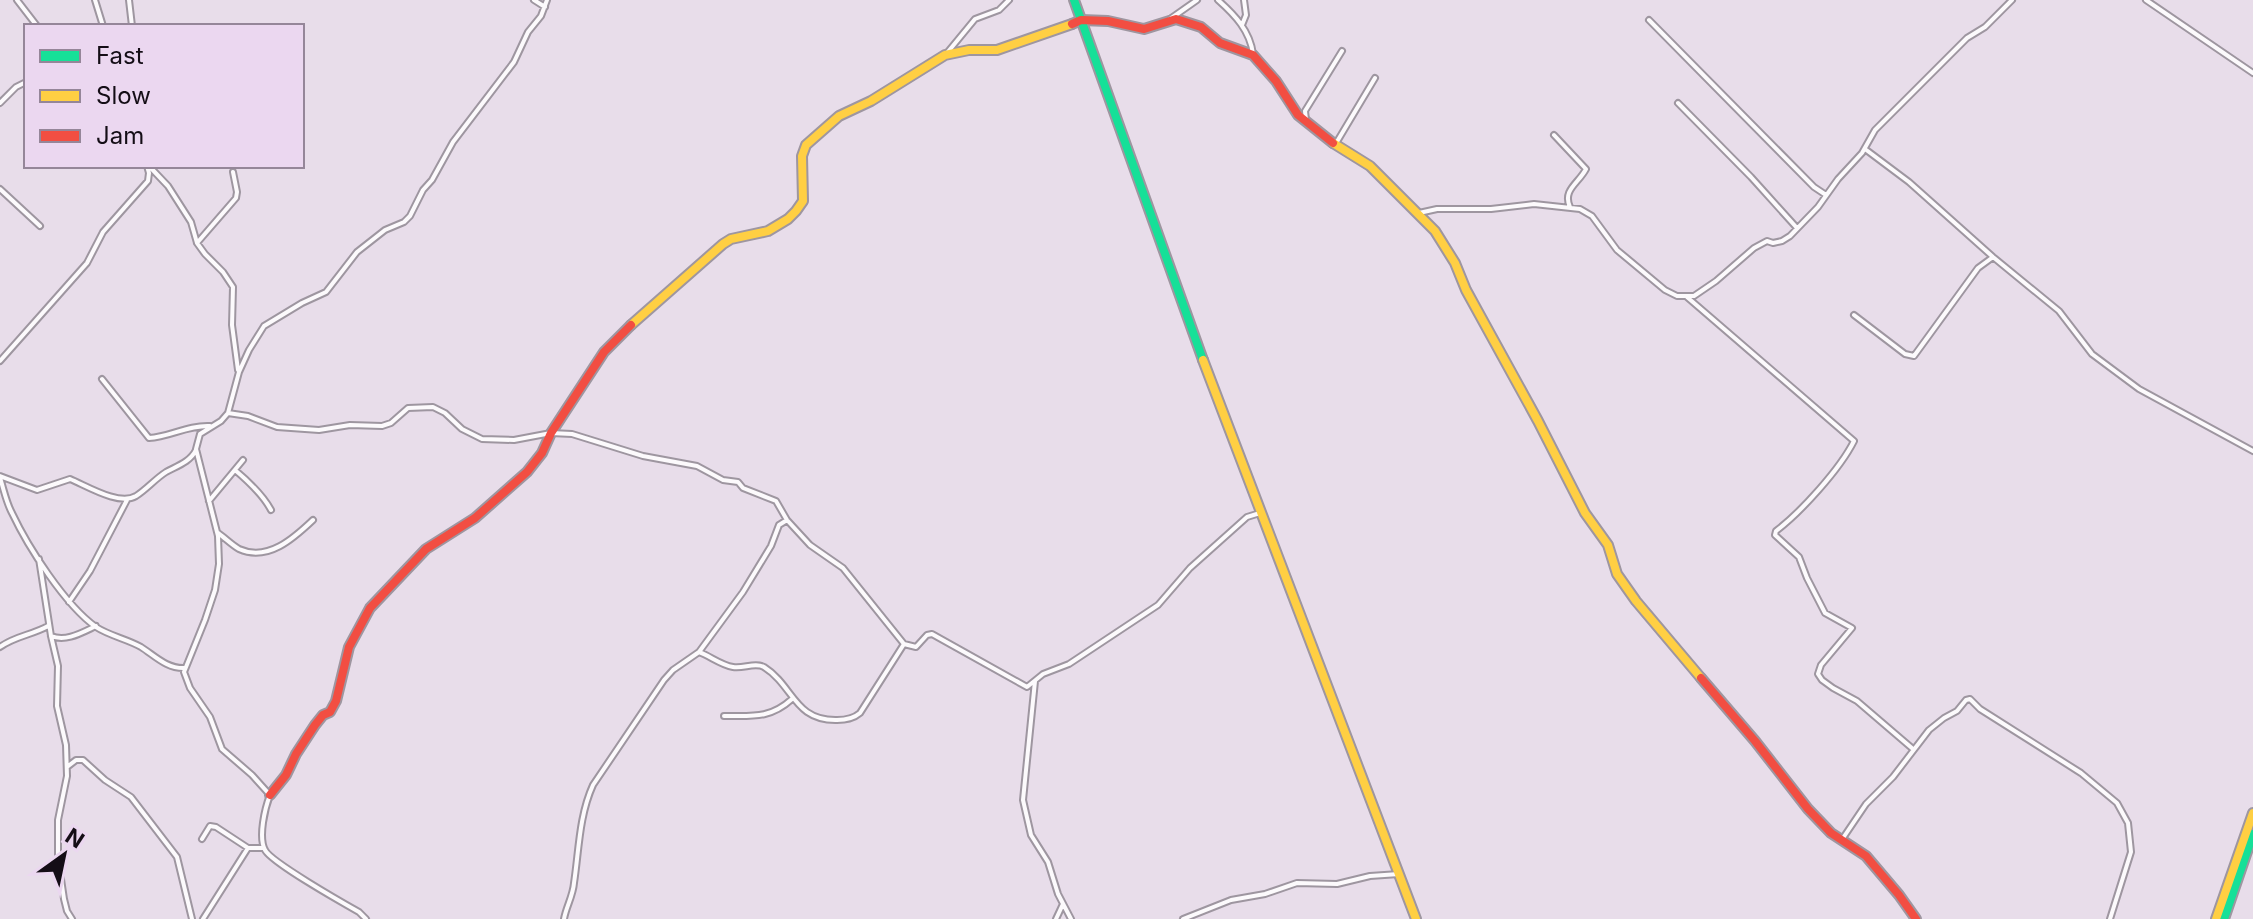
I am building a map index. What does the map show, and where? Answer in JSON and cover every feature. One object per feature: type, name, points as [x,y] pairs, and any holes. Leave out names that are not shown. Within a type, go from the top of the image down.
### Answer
[{"type":"main road","points":[[1074,0],[1260,513],[1416,919]]},
{"type":"main road","points":[[270,795],[286,775],[315,725],[330,712],[336,701],[349,647],[370,608],[421,553],[475,518],[527,472],[604,352],[640,315],[723,244],[731,239],[768,231],[796,211],[803,201],[802,156],[806,145],[839,116],[871,101],[945,55],[969,50],[997,50],[1081,20],[1108,21],[1144,29],[1176,19],[1194,24],[1220,43],[1253,55],[1276,81],[1294,110],[1335,145],[1370,166],[1435,231],[1556,454],[1565,478],[1608,545],[1617,574],[1808,809],[1841,841],[1866,856],[1916,919]]},
{"type":"main road","points":[[2216,919],[2253,813]]},
{"type":"main road","points":[[2224,919],[2253,834]]},
{"type":"street","points":[[17,0],[35,24]]},
{"type":"street","points":[[95,0],[102,24]]},
{"type":"street","points":[[129,0],[132,24]]},
{"type":"street","points":[[534,0],[545,7]]},
{"type":"street","points":[[0,477],[37,490],[70,479],[105,495],[127,499],[135,497],[160,476],[190,460],[200,434],[228,413],[239,372],[264,326],[295,306],[326,292],[357,252],[385,230],[410,216],[453,142],[514,62],[547,0]]},
{"type":"street","points":[[945,55],[975,19],[999,10],[1009,0]]},
{"type":"street","points":[[1170,19],[1197,0]]},
{"type":"street","points":[[1218,0],[1242,25],[1249,36],[1253,55]]},
{"type":"street","points":[[1242,25],[1246,15],[1244,0]]},
{"type":"street","points":[[1419,213],[1437,209],[1534,204],[1586,211],[1617,250],[1665,290],[1677,296],[1694,296],[1754,248],[1767,241],[1782,241],[1797,228],[1865,149],[1875,130],[1907,96],[2012,0]]},
{"type":"street","points":[[2146,0],[2253,73]]},
{"type":"street","points":[[1649,20],[1814,187],[1826,195]]},
{"type":"street","points":[[1307,122],[1305,111],[1342,51]]},
{"type":"street","points":[[1335,145],[1375,78]]},
{"type":"street","points":[[0,103],[24,83]]},
{"type":"street","points":[[1678,103],[1797,228]]},
{"type":"street","points":[[1554,135],[1586,169],[1568,192],[1570,207]]},
{"type":"street","points":[[1865,149],[1909,182],[2059,311],[2092,354],[2130,383],[2253,451]]},
{"type":"street","points":[[0,361],[87,263],[103,232],[148,181],[148,168]]},
{"type":"street","points":[[150,168],[168,186],[191,222],[197,243],[233,287],[232,325],[239,372]]},
{"type":"street","points":[[197,243],[236,198],[233,172]]},
{"type":"street","points":[[0,189],[40,226]]},
{"type":"street","points":[[1854,315],[1905,354],[1914,356],[1978,268],[1993,257]]},
{"type":"street","points":[[1687,297],[1854,441],[1830,475],[1775,535],[1799,557],[1825,613],[1852,628],[1821,665],[1818,674],[1833,688],[1857,701],[1913,749]]},
{"type":"street","points":[[102,379],[149,438],[199,426],[212,427]]},
{"type":"street","points":[[228,413],[248,416],[277,427],[319,430],[350,425],[382,426],[391,423],[408,408],[429,407],[438,409],[462,429],[486,440],[514,440],[551,433],[572,434],[643,456],[704,468],[723,480],[738,482],[743,488],[776,501],[787,520],[814,548],[841,566],[904,644],[916,647],[932,634],[1027,687],[1043,674],[1069,664],[1158,605],[1190,568],[1247,517],[1260,513]]},
{"type":"street","points":[[196,449],[217,531],[219,564],[215,590],[185,668],[190,688],[210,717],[222,749],[270,795],[264,813],[264,848]]},
{"type":"street","points":[[209,501],[243,460]]},
{"type":"street","points":[[235,470],[246,478],[271,510]]},
{"type":"street","points":[[0,477],[12,515],[69,602],[96,626],[174,668],[185,668]]},
{"type":"street","points":[[69,602],[90,571],[127,499]]},
{"type":"street","points":[[217,531],[237,548],[269,551],[281,547],[313,520]]},
{"type":"street","points":[[564,919],[574,887],[578,844],[593,785],[664,680],[699,652],[743,592],[771,546],[779,525],[787,520]]},
{"type":"street","points":[[39,559],[58,666],[57,706],[66,745],[67,767],[58,820],[58,859],[64,899],[72,919]]},
{"type":"street","points":[[0,647],[14,638],[49,626]]},
{"type":"street","points":[[51,636],[58,639],[73,636],[96,626]]},
{"type":"street","points":[[699,652],[730,667],[760,665],[787,688],[792,699],[806,713],[834,721],[853,718],[860,713],[904,644]]},
{"type":"street","points":[[1035,681],[1023,800],[1031,835],[1051,868],[1071,919]]},
{"type":"street","points":[[724,716],[772,713],[792,699]]},
{"type":"street","points":[[1841,841],[1863,809],[1893,777],[1929,730],[1970,699],[1980,709],[2081,773],[2115,799],[2128,823],[2132,842],[2110,919]]},
{"type":"street","points":[[67,767],[76,760],[83,760],[105,780],[131,797],[177,857],[192,919]]},
{"type":"street","points":[[202,839],[210,826],[248,848],[264,848],[280,863],[366,919]]},
{"type":"street","points":[[203,919],[248,848]]},
{"type":"street","points":[[1183,919],[1231,900],[1265,894],[1297,883],[1337,884],[1370,876],[1399,874]]},
{"type":"street","points":[[1056,919],[1063,904]]},
{"type":"traffic: fast","points":[[1074,0],[1203,360]]},
{"type":"traffic: fast","points":[[2224,919],[2253,834]]},
{"type":"traffic: slow","points":[[631,325],[723,244],[731,239],[768,231],[796,211],[803,201],[802,156],[806,145],[839,116],[871,101],[945,55],[969,50],[997,50],[1072,24]]},
{"type":"traffic: slow","points":[[1333,143],[1370,166],[1435,231],[1455,263],[1466,290],[1585,513],[1608,545],[1617,574],[1701,678]]},
{"type":"traffic: slow","points":[[1203,360],[1416,919]]},
{"type":"traffic: slow","points":[[2216,919],[2253,813]]},
{"type":"traffic: jam","points":[[1072,24],[1081,20],[1108,21],[1144,29],[1176,19],[1201,27],[1220,43],[1253,55],[1276,81],[1298,115],[1333,143]]},
{"type":"traffic: jam","points":[[270,795],[286,775],[315,725],[330,712],[336,701],[349,647],[370,608],[426,549],[475,518],[527,472],[604,352],[631,325]]},
{"type":"traffic: jam","points":[[1701,678],[1808,809],[1831,833],[1866,856],[1916,919]]}]
